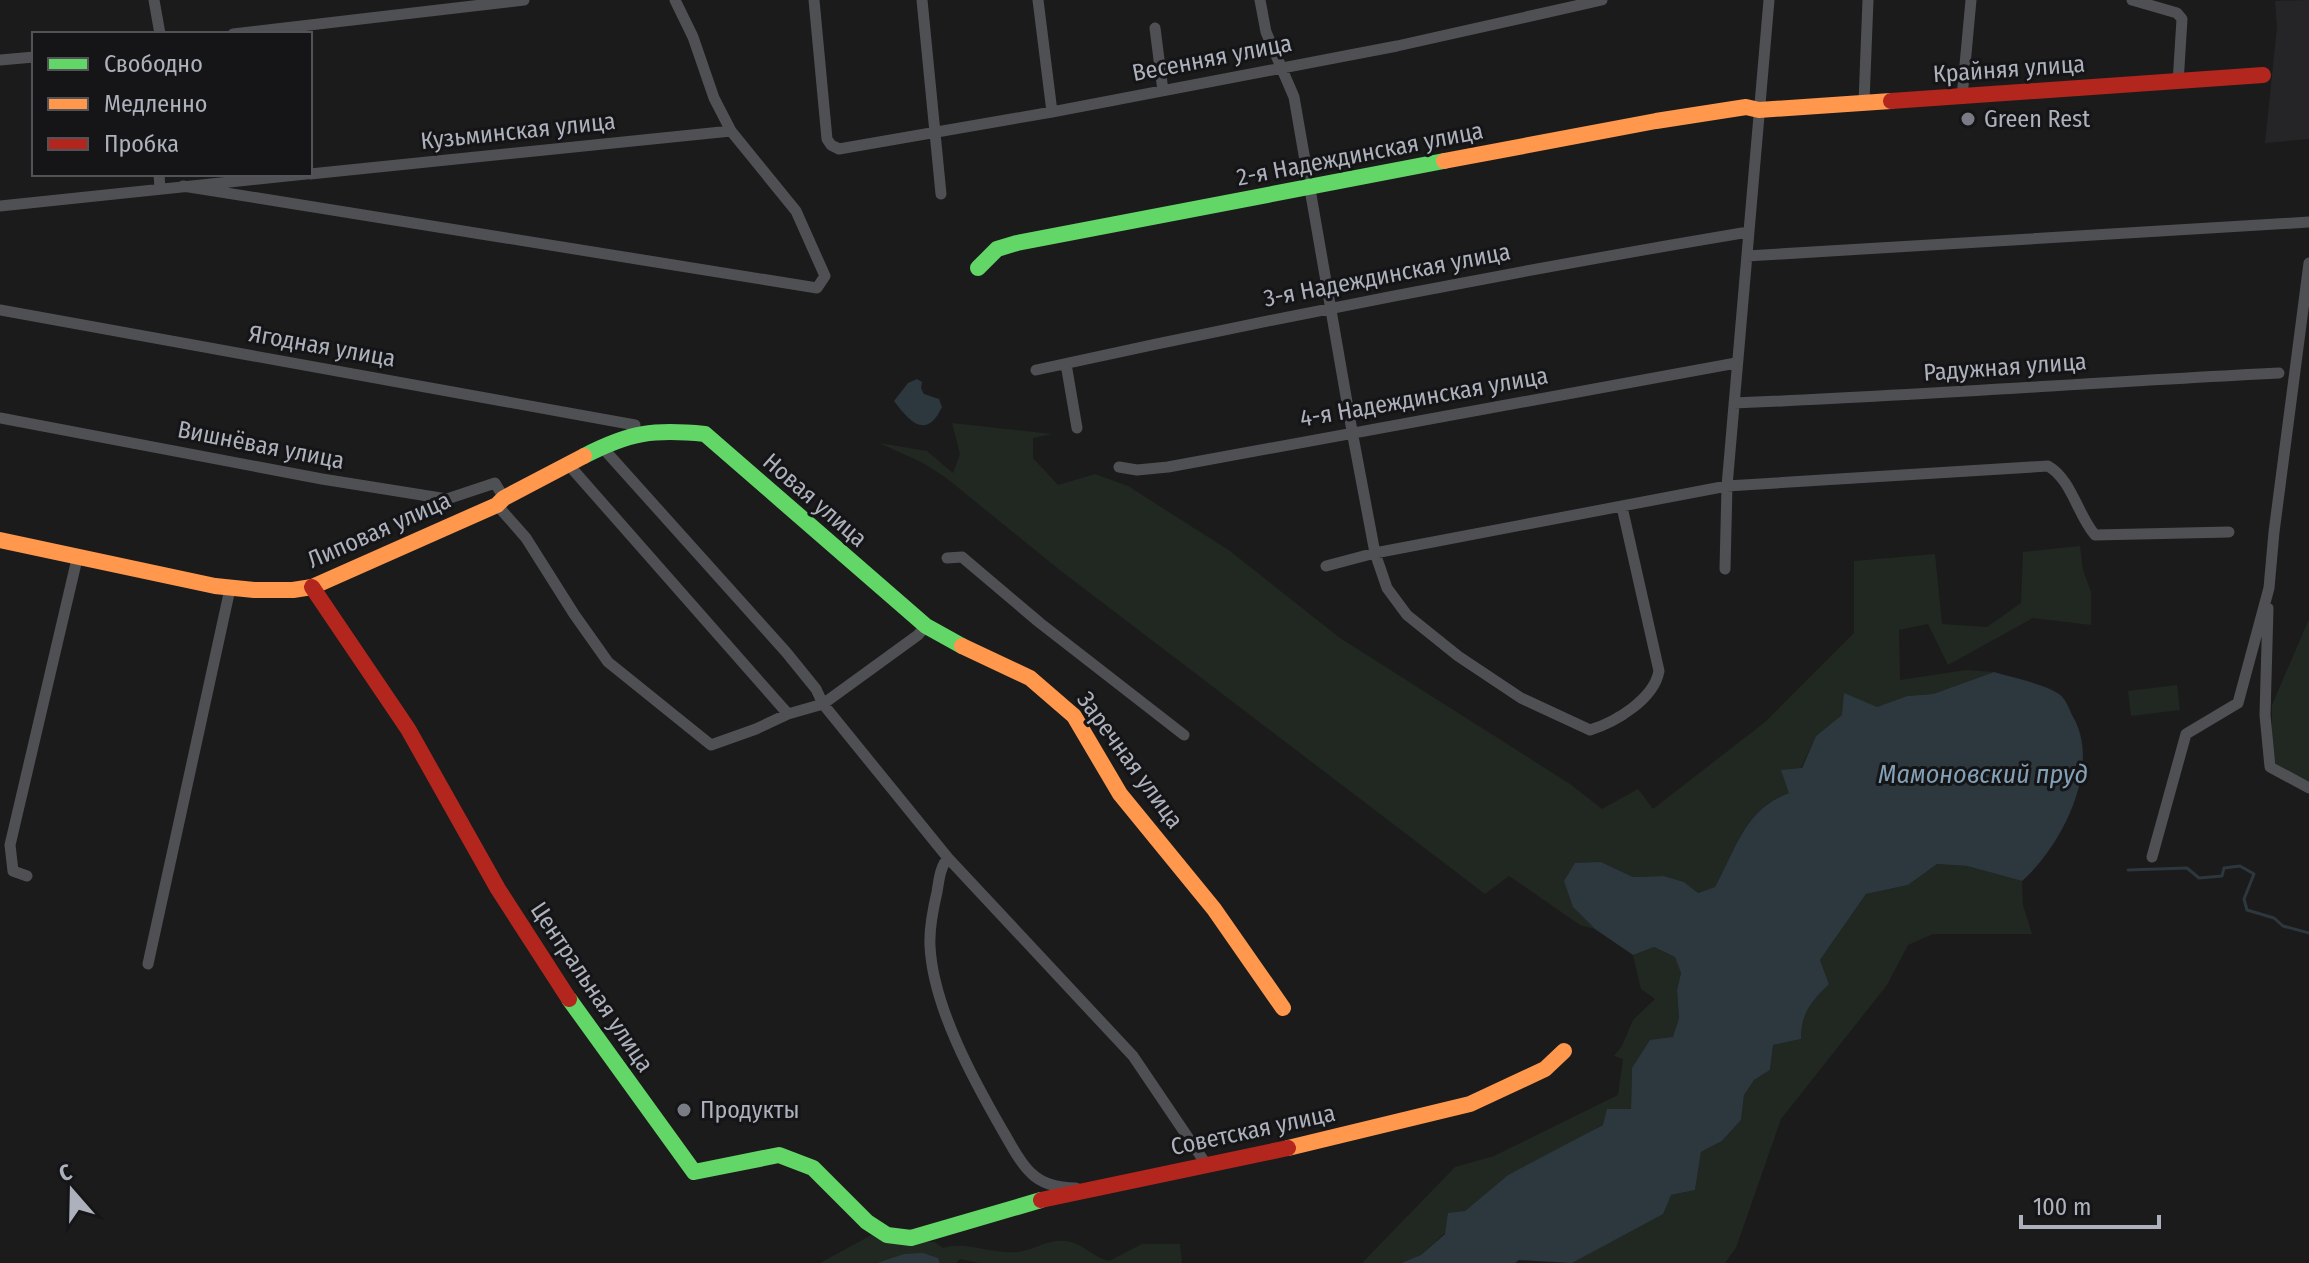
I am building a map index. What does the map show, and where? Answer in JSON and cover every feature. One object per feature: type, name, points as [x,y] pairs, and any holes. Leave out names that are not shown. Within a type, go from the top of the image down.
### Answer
[{"type":"street","points":[[154,0],[160,32]]},
{"type":"street","points":[[250,32],[524,0]]},
{"type":"street","points":[[183,186],[817,288],[825,276],[796,211],[731,131],[714,98],[693,37],[675,0]]},
{"type":"street","name":"Весенняя улица","points":[[814,0],[827,139],[839,149],[1397,46],[1602,0]]},
{"type":"street","points":[[922,0],[941,194]]},
{"type":"street","points":[[1038,0],[1052,112]]},
{"type":"street","points":[[1260,0],[1266,32],[1294,97],[1375,553],[1387,588],[1407,615],[1507,690],[1590,730],[1605,725],[1650,693],[1657,683],[1659,671],[1622,507]]},
{"type":"street","points":[[1725,569],[1727,486],[1736,363],[1769,0]]},
{"type":"street","points":[[1864,102],[1868,0]]},
{"type":"street","points":[[1962,97],[1971,0]]},
{"type":"street","points":[[2132,0],[2177,13],[2182,19],[2178,83]]},
{"type":"street","points":[[1155,28],[1163,91]]},
{"type":"street","points":[[0,60],[32,57]]},
{"type":"street","name":"Крайняя улица","points":[[1759,110],[2263,75]]},
{"type":"street","name":"2-я Надеждинская улица","points":[[978,268],[997,249],[1017,243],[1656,121],[1746,107],[1759,110]]},
{"type":"street","name":"Кузьминская улица","points":[[312,174],[731,131]]},
{"type":"street","points":[[159,176],[160,189]]},
{"type":"street","name":"Кузьминская улица","points":[[0,206],[287,176]]},
{"type":"street","points":[[1747,256],[2309,222]]},
{"type":"street","name":"3-я Надеждинская улица","points":[[1036,370],[1331,308],[1748,232]]},
{"type":"street","points":[[2309,263],[2269,588],[2265,715],[2270,767],[2309,788]]},
{"type":"street","name":"Ягодная улица","points":[[0,310],[635,425]]},
{"type":"street","name":"4-я Надеждинская улица","points":[[1119,467],[1137,470],[1168,467],[1736,363]]},
{"type":"street","points":[[1066,364],[1077,428]]},
{"type":"street","name":"Радужная улица","points":[[1734,403],[1909,396],[2086,382],[2279,373]]},
{"type":"street","name":"Вишнёвая улица","points":[[0,418],[322,479],[447,499],[495,483],[500,501]]},
{"type":"street","name":"Липовая улица","points":[[0,540],[77,559],[230,589],[287,592],[312,587],[500,501],[602,447],[643,432],[666,430]]},
{"type":"street","name":"Новая улица","points":[[666,430],[705,434],[926,626]]},
{"type":"street","points":[[602,447],[786,652],[816,689],[823,704],[948,858],[1133,1056],[1206,1164]]},
{"type":"street","points":[[568,464],[788,714]]},
{"type":"street","points":[[1326,566],[1375,553],[1727,486],[2048,466],[2059,473],[2086,525],[2095,535],[2229,532]]},
{"type":"street","points":[[500,501],[608,662],[711,745],[788,714],[823,704],[926,626]]},
{"type":"street","points":[[947,558],[962,557],[1040,623],[1184,735]]},
{"type":"street","points":[[27,876],[13,871],[10,845],[77,559]]},
{"type":"street","name":"Центральная улица","points":[[312,587],[408,729],[498,889],[549,970],[694,1172],[779,1155],[813,1168],[867,1222],[887,1235],[911,1238],[942,1231]]},
{"type":"street","points":[[2152,857],[2186,734],[2238,703],[2269,588]]},
{"type":"street","points":[[148,964],[230,589]]},
{"type":"street","name":"Заречная улица","points":[[926,626],[980,656],[1030,678],[1074,716],[1120,794],[1214,909],[1283,1008]]},
{"type":"street","points":[[948,858],[942,864],[930,947],[946,1013],[973,1079],[1031,1173],[1052,1186],[1120,1185]]},
{"type":"street","name":"Советская улица","points":[[942,1231],[1033,1202],[1304,1145],[1470,1104],[1545,1069],[1564,1051]]},
{"type":"shaded area","points":[[2309,0],[2309,139],[2265,143],[2277,27],[2275,1]]},
{"type":"shaded area","points":[[952,423],[1052,434],[1033,438],[1033,458],[1058,485],[1095,474],[1128,486],[1230,551],[1340,638],[1570,784],[1602,809],[1638,789],[1653,809],[1765,722],[1854,633],[1854,561],[1935,554],[1942,624],[1987,627],[2021,603],[2023,552],[2080,546],[2083,570],[2091,592],[2091,625],[2033,618],[1948,665],[1928,624],[1899,630],[1900,680],[1966,670],[1994,672],[1933,694],[1907,696],[1843,715],[1816,736],[1789,793],[1762,808],[1752,819],[1736,844],[1716,887],[1698,893],[1684,882],[1664,876],[1633,877],[1601,862],[1573,907],[1595,929],[1580,925],[1509,876],[1485,894],[1061,571],[945,477],[879,443],[927,451],[953,473],[960,454]]},
{"type":"shaded area","points":[[2309,619],[2309,793],[2276,766],[2272,752],[2272,705]]},
{"type":"shaded area","points":[[2177,685],[2180,710],[2131,716],[2128,691]]},
{"type":"shaded area","points":[[1937,864],[1967,866],[2022,881],[2023,905],[2032,934],[1933,934],[1908,945],[1887,985],[1781,1119],[1736,1248],[1725,1263],[1572,1263],[1633,1229],[1671,1195],[1695,1190],[1701,1152],[1722,1141],[1741,1120],[1744,1095],[1754,1080],[1770,1070],[1773,1045],[1801,1039],[1808,1008],[1829,984],[1820,960],[1866,894],[1908,885]]},
{"type":"shaded area","points":[[1654,947],[1675,957],[1681,973],[1677,990],[1679,1018],[1673,1038],[1632,1068],[1631,1109],[1508,1175],[1465,1211],[1421,1255],[1401,1263],[1362,1263],[1455,1167],[1494,1156],[1618,1095],[1623,1059],[1614,1056],[1622,1046],[1633,1020],[1655,999],[1641,989],[1633,955]]},
{"type":"shaded area","points":[[875,1233],[897,1241],[935,1242],[943,1248],[961,1246],[1003,1252],[1023,1251],[1064,1241],[1109,1261],[1142,1244],[1180,1244],[1182,1263],[980,1263],[960,1259],[956,1263],[940,1263],[938,1258],[919,1254],[873,1263],[820,1263]]},
{"type":"water","points":[[917,379],[922,382],[924,394],[939,399],[942,407],[930,423],[924,425],[912,421],[894,401],[908,383]]},
{"type":"water","name":"Мамоновский пруд","points":[[1994,672],[2059,694],[2067,703],[2080,735],[2083,757],[2074,804],[2064,826],[2037,866],[2022,881],[1967,866],[1937,864],[1908,885],[1866,894],[1820,960],[1829,984],[1808,1008],[1801,1039],[1773,1045],[1770,1070],[1754,1080],[1744,1095],[1741,1120],[1722,1141],[1701,1152],[1695,1190],[1671,1195],[1663,1214],[1572,1263],[1519,1260],[1515,1263],[1401,1263],[1421,1255],[1445,1234],[1448,1213],[1465,1211],[1508,1175],[1603,1125],[1607,1109],[1631,1109],[1632,1068],[1650,1040],[1673,1037],[1679,1018],[1677,990],[1681,973],[1675,957],[1654,947],[1633,955],[1595,929],[1573,907],[1564,881],[1575,863],[1601,862],[1633,877],[1664,876],[1684,882],[1698,893],[1715,887],[1752,819],[1774,800],[1789,793],[1781,770],[1802,768],[1816,736],[1842,715],[1844,693],[1877,707],[1907,696],[1933,694]]},
{"type":"water","points":[[923,1253],[938,1258],[940,1263],[877,1263],[904,1254]]},
{"type":"waterway","points":[[2128,870],[2187,868],[2199,878],[2222,876],[2224,868],[2240,866],[2254,874],[2244,899],[2247,910],[2274,918],[2283,926],[2309,933]]},
{"type":"traffic: fast","points":[[978,268],[997,249],[1017,243],[1444,161]]},
{"type":"traffic: fast","points":[[584,456],[643,434],[705,434],[926,626],[962,646]]},
{"type":"traffic: fast","points":[[569,999],[694,1172],[779,1155],[813,1168],[867,1222],[887,1235],[911,1238],[1041,1200]]},
{"type":"traffic: slow","points":[[1444,161],[1746,107],[1759,110],[1891,101]]},
{"type":"traffic: slow","points":[[0,540],[215,586],[293,590],[312,587],[497,505],[504,498],[584,456]]},
{"type":"traffic: slow","points":[[962,646],[1030,678],[1074,716],[1120,794],[1214,909],[1283,1008]]},
{"type":"traffic: slow","points":[[1288,1148],[1470,1104],[1545,1069],[1564,1051]]},
{"type":"traffic: jam","points":[[1891,101],[2263,75]]},
{"type":"traffic: jam","points":[[312,587],[408,729],[498,889],[569,999]]},
{"type":"traffic: jam","points":[[1041,1200],[1288,1148]]},
{"type":"place","name":"Green Rest","points":[[1968,119]]},
{"type":"place","name":"Продукты","points":[[684,1110]]}]
